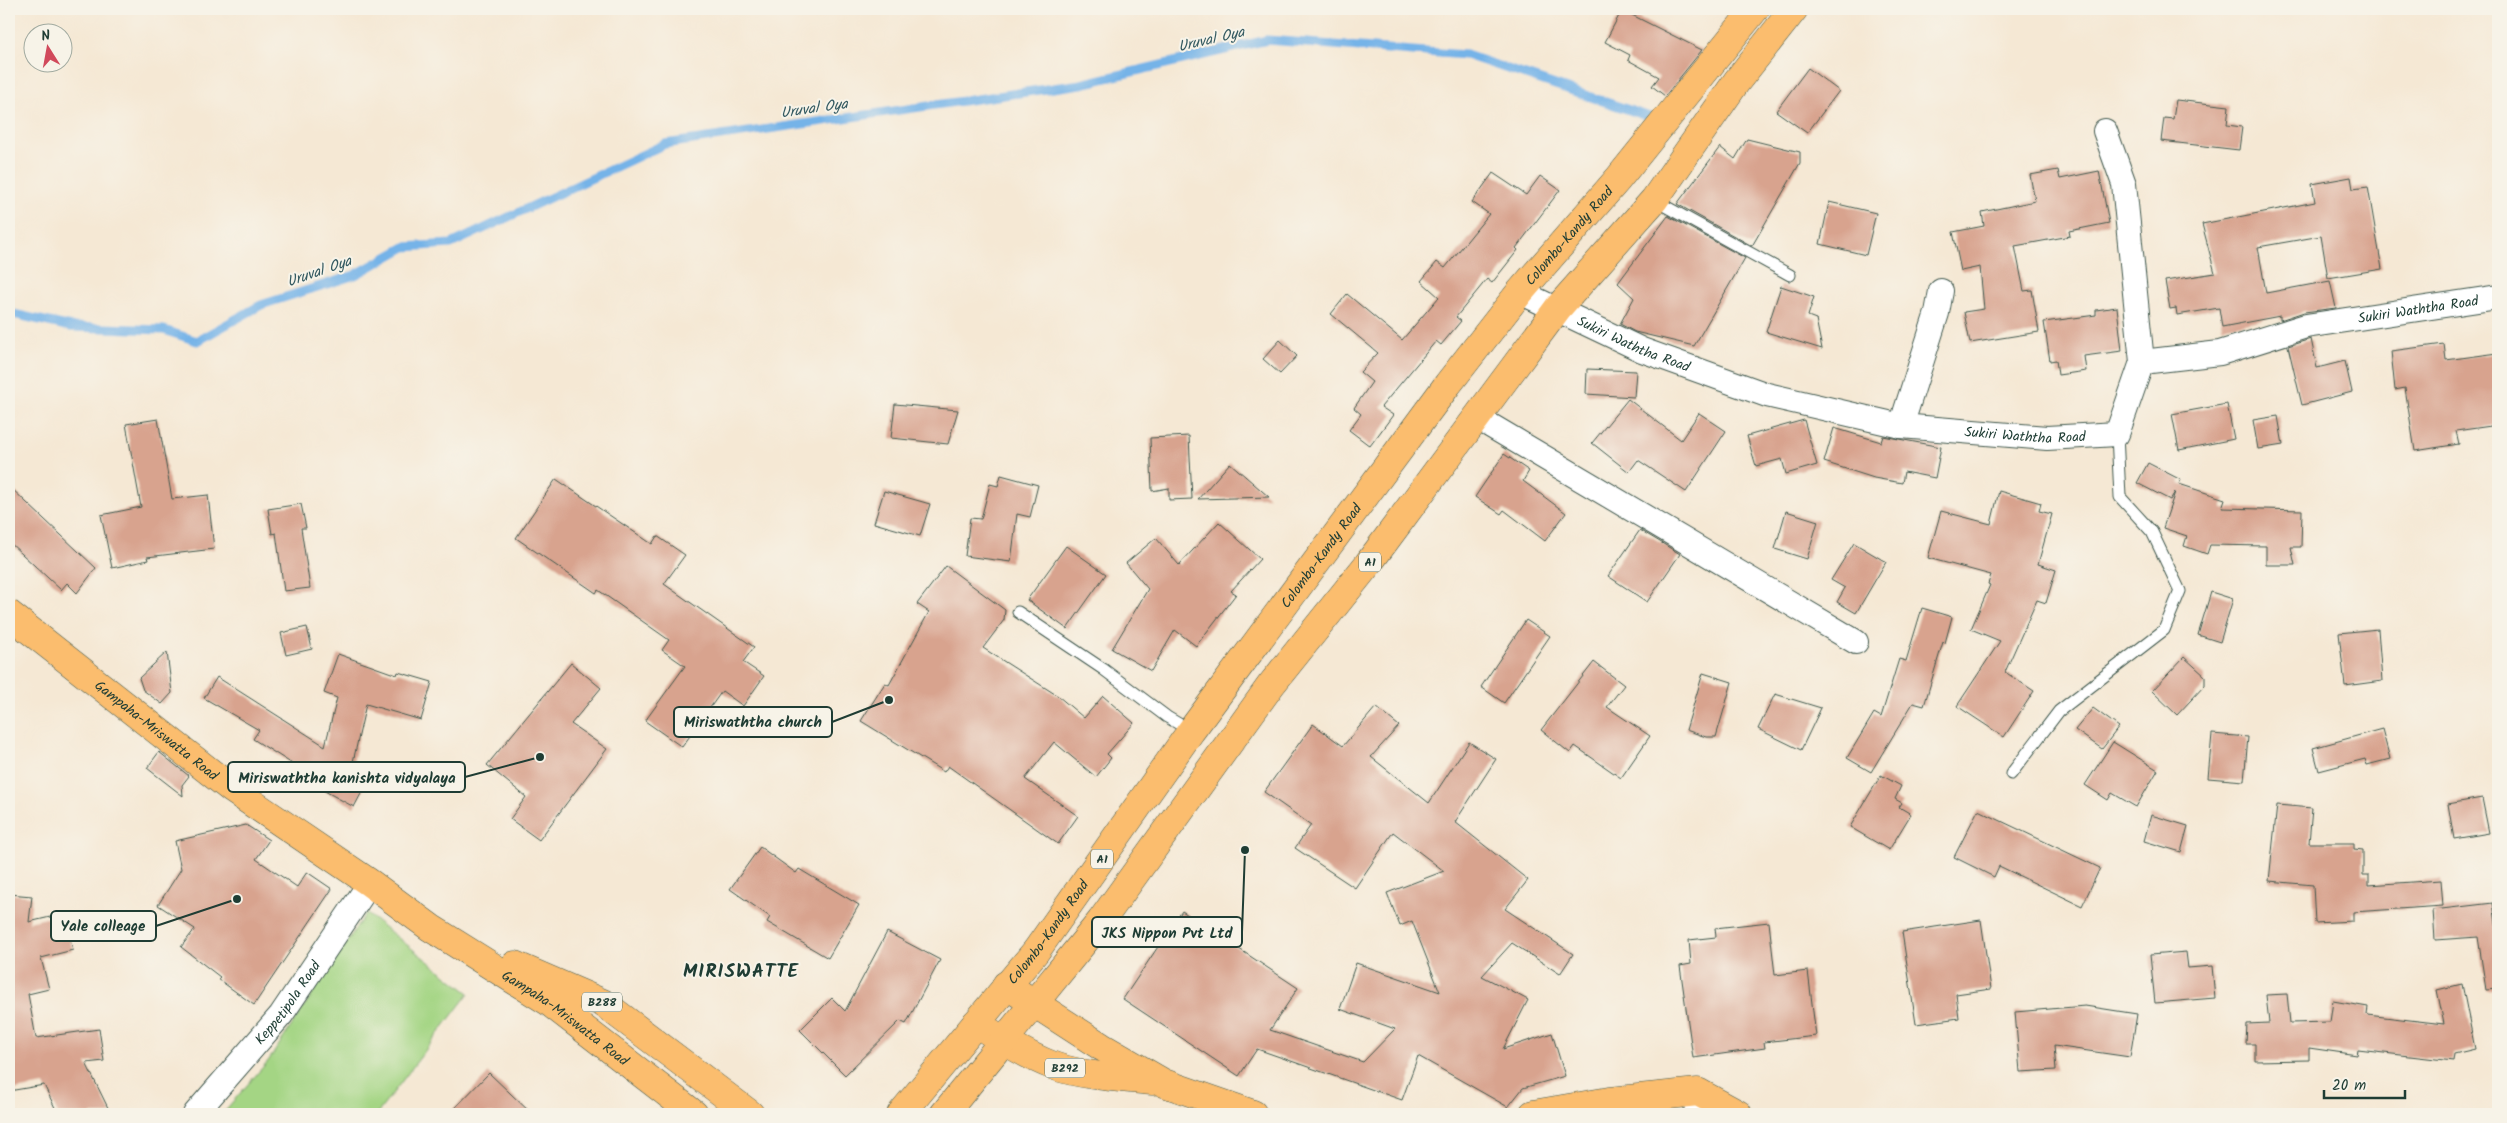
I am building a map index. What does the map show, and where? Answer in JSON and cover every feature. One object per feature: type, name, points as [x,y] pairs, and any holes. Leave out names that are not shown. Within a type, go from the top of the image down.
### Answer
[{"type":"main road","name":"Colombo-Kandy Road","points":[[902,1114],[1042,943],[1191,731],[1448,384],[1520,292],[1618,179],[1755,9]]},
{"type":"main road","name":"A1","points":[[944,1114],[1137,875],[1200,781],[1271,685],[1368,564],[1558,308],[1654,200],[1737,80],[1794,9]]},
{"type":"main road","name":"Gampaha-Mriswatta Road","points":[[9,614],[233,790],[370,883],[431,928],[549,1002],[694,1114]]},
{"type":"main road","name":"Gampaha-Mriswatta Road","points":[[431,928],[603,1003],[750,1114]]},
{"type":"main road","name":"B292","points":[[1006,985],[1102,1047],[1164,1082],[1240,1112]]},
{"type":"main road","name":"B292","points":[[976,1023],[1004,1041],[1054,1066],[1112,1077],[1164,1082]]},
{"type":"main road","points":[[1533,1114],[1601,1102],[1697,1103],[1738,1114]]},
{"type":"street","points":[[2105,130],[2124,184],[2142,362],[2117,434]]},
{"type":"street","points":[[1901,426],[1937,313],[1941,291]]},
{"type":"street","name":"Sukiri Waththa Road","points":[[1520,292],[1558,308],[1642,350],[1767,395],[1901,426],[2047,438],[2117,434]]},
{"type":"street","name":"Sukiri Waththa Road","points":[[2142,362],[2220,353],[2306,326],[2498,297]]},
{"type":"street","points":[[1476,418],[1856,642]]},
{"type":"street","name":"Keppetipola Road","points":[[195,1114],[281,1015],[370,883]]},
{"type":"lane","points":[[1654,200],[1790,275]]},
{"type":"lane","points":[[2011,774],[2059,711],[2164,630],[2180,591],[2152,532],[2120,497],[2117,434]]},
{"type":"lane","points":[[1018,612],[1103,669],[1167,717],[1191,731]]},
{"type":"green space","points":[[366,913],[469,993],[377,1114],[222,1114],[269,1060]]},
{"type":"building","points":[[1622,10],[1702,50],[1665,96],[1652,86],[1659,77],[1628,60],[1630,55],[1605,42]]},
{"type":"building","points":[[1808,68],[1839,91],[1807,133],[1776,111]]},
{"type":"building","points":[[2176,100],[2229,106],[2227,125],[2242,127],[2239,150],[2161,141],[2164,118],[2173,119]]},
{"type":"building","points":[[1747,139],[1800,152],[1800,163],[1752,246],[1677,204],[1720,147],[1735,159]]},
{"type":"building","points":[[2058,170],[2060,179],[2099,171],[2109,223],[2069,231],[2070,236],[2015,246],[2024,291],[2032,290],[2039,332],[1970,343],[1964,312],[1984,309],[1980,267],[1961,271],[1953,232],[1984,226],[1982,212],[2035,201],[2030,175]]},
{"type":"building","points":[[1493,173],[1526,195],[1540,176],[1560,190],[1516,248],[1518,250],[1492,283],[1487,279],[1456,317],[1461,321],[1441,345],[1436,341],[1381,407],[1393,415],[1370,446],[1349,430],[1361,414],[1354,408],[1372,382],[1360,372],[1378,353],[1331,314],[1347,294],[1402,340],[1439,297],[1421,281],[1437,262],[1445,268],[1489,214],[1472,202]]},
{"type":"building","points":[[2351,177],[2353,189],[2368,187],[2382,269],[2328,278],[2321,236],[2258,247],[2266,293],[2330,281],[2336,308],[2304,312],[2280,320],[2280,316],[2222,327],[2219,308],[2177,315],[2176,308],[2170,309],[2165,281],[2215,273],[2202,224],[2315,202],[2312,184]]},
{"type":"building","points":[[1829,202],[1876,213],[1866,255],[1820,244]]},
{"type":"building","points":[[1668,216],[1745,258],[1694,346],[1635,332],[1620,324],[1634,298],[1618,283]]},
{"type":"building","points":[[1781,286],[1814,297],[1808,316],[1816,319],[1822,349],[1766,332]]},
{"type":"building","points":[[2117,307],[2122,351],[2084,356],[2086,371],[2058,375],[2056,360],[2050,361],[2044,322],[2096,315],[2096,310]]},
{"type":"building","points":[[2311,339],[2317,368],[2345,361],[2352,392],[2302,405],[2288,346]]},
{"type":"building","points":[[1280,340],[1297,356],[1280,374],[1263,359]]},
{"type":"building","points":[[2444,344],[2446,360],[2498,353],[2498,425],[2456,431],[2459,444],[2415,451],[2405,388],[2395,390],[2391,351]]},
{"type":"building","points":[[1587,369],[1636,371],[1634,397],[1586,394]]},
{"type":"building","points":[[1628,399],[1681,440],[1699,413],[1726,431],[1686,492],[1638,460],[1629,472],[1592,443]]},
{"type":"building","points":[[895,404],[958,410],[948,444],[891,438]]},
{"type":"building","points":[[2227,404],[2234,439],[2179,450],[2172,414]]},
{"type":"building","points":[[2278,416],[2283,445],[2258,449],[2253,420]]},
{"type":"building","points":[[158,419],[172,499],[208,495],[214,549],[147,557],[148,560],[112,568],[101,515],[141,507],[126,424]]},
{"type":"building","points":[[1804,420],[1817,465],[1786,474],[1782,459],[1756,466],[1747,436]]},
{"type":"building","points":[[1834,428],[1881,442],[1883,436],[1941,447],[1935,478],[1904,472],[1902,483],[1874,478],[1824,462]]},
{"type":"building","points":[[1189,436],[1192,499],[1169,500],[1169,488],[1152,491],[1150,438]]},
{"type":"building","points":[[1504,454],[1529,471],[1523,481],[1566,513],[1545,541],[1504,510],[1501,514],[1475,497]]},
{"type":"building","points":[[1230,463],[1269,497],[1198,499]]},
{"type":"building","points":[[2148,463],[2181,480],[2179,484],[2225,499],[2222,508],[2302,510],[2301,547],[2291,547],[2295,565],[2266,565],[2266,546],[2210,545],[2207,554],[2184,546],[2187,536],[2163,528],[2175,492],[2170,500],[2137,483]]},
{"type":"building","points":[[1001,475],[1038,485],[1030,517],[1017,514],[1011,562],[965,556],[970,518],[981,519],[990,484],[998,486]]},
{"type":"building","points":[[556,479],[652,544],[657,536],[685,555],[664,584],[754,647],[743,662],[764,676],[743,706],[722,691],[682,747],[645,721],[685,666],[662,650],[669,640],[598,590],[596,593],[516,538]]},
{"type":"building","points":[[9,486],[96,568],[77,593],[67,583],[61,590],[9,542]]},
{"type":"building","points":[[884,491],[930,504],[920,536],[874,523]]},
{"type":"building","points":[[1999,491],[2041,503],[2039,511],[2052,514],[2038,564],[2056,570],[2046,603],[2037,600],[2005,672],[2034,691],[2004,737],[1957,706],[2000,641],[1971,629],[1990,585],[1988,584],[1991,575],[1928,558],[1941,511],[1991,524]]},
{"type":"building","points":[[301,504],[306,528],[301,528],[310,588],[284,591],[276,533],[272,534],[268,509]]},
{"type":"building","points":[[1786,511],[1818,521],[1807,559],[1775,549]]},
{"type":"building","points":[[1219,522],[1260,559],[1231,591],[1236,594],[1196,646],[1175,630],[1151,671],[1112,649],[1148,589],[1126,563],[1156,538],[1179,565]]},
{"type":"building","points":[[1640,530],[1680,554],[1647,602],[1608,576]]},
{"type":"building","points":[[1854,543],[1886,562],[1856,613],[1837,602],[1845,588],[1831,580]]},
{"type":"building","points":[[1066,546],[1106,574],[1067,629],[1027,600]]},
{"type":"building","points":[[946,566],[1005,610],[1004,620],[983,648],[1058,696],[1084,718],[1103,696],[1134,723],[1107,754],[1111,758],[1096,777],[1054,742],[1025,779],[1078,816],[1058,844],[948,766],[944,772],[861,721],[885,683],[889,685],[929,612],[917,604]]},
{"type":"building","points":[[2211,592],[2233,599],[2220,642],[2198,635]]},
{"type":"building","points":[[1922,608],[1952,617],[1945,643],[1943,642],[1924,706],[1913,703],[1871,772],[1847,758],[1874,713],[1881,717],[1899,659],[1906,661]]},
{"type":"building","points":[[1526,620],[1550,636],[1504,703],[1481,687]]},
{"type":"building","points":[[307,627],[312,649],[286,655],[281,633]]},
{"type":"building","points":[[2378,629],[2382,681],[2345,686],[2339,633]]},
{"type":"building","points":[[167,652],[172,693],[162,704],[143,690],[139,678]]},
{"type":"building","points":[[338,654],[397,675],[398,672],[432,682],[421,720],[366,704],[353,762],[372,773],[354,807],[290,772],[294,765],[253,739],[259,730],[204,698],[217,677],[325,746],[337,698],[324,693]]},
{"type":"building","points":[[2184,657],[2205,676],[2205,685],[2177,715],[2152,691]]},
{"type":"building","points":[[1594,662],[1624,685],[1607,707],[1650,736],[1621,778],[1575,746],[1570,753],[1541,730]]},
{"type":"building","points":[[571,663],[601,688],[571,724],[607,749],[539,840],[510,819],[526,797],[487,765]]},
{"type":"building","points":[[1703,673],[1732,682],[1716,737],[1706,737],[1686,730]]},
{"type":"building","points":[[1775,694],[1821,708],[1801,750],[1758,729]]},
{"type":"building","points":[[1376,707],[1399,726],[1371,757],[1429,803],[1469,742],[1496,759],[1455,822],[1528,880],[1505,909],[1573,954],[1560,974],[1512,943],[1482,976],[1528,1000],[1503,1049],[1552,1033],[1565,1076],[1523,1088],[1508,1107],[1418,1056],[1402,1100],[1257,1049],[1239,1076],[1123,999],[1182,911],[1298,988],[1270,1030],[1363,1062],[1395,1029],[1340,1009],[1356,963],[1440,992],[1412,921],[1400,926],[1387,893],[1444,871],[1393,832],[1355,888],[1295,848],[1311,825],[1264,792],[1313,724],[1343,746]]},
{"type":"building","points":[[2093,708],[2119,727],[2102,749],[2075,730]]},
{"type":"building","points":[[2382,729],[2390,759],[2367,765],[2365,759],[2319,771],[2313,748]]},
{"type":"building","points":[[2212,734],[2248,737],[2244,781],[2208,778]]},
{"type":"building","points":[[2113,742],[2158,770],[2136,807],[2112,793],[2108,800],[2085,785]]},
{"type":"building","points":[[159,752],[189,776],[182,785],[183,796],[147,768]]},
{"type":"building","points":[[1881,775],[1901,786],[1895,799],[1902,803],[1899,807],[1911,814],[1889,850],[1850,827]]},
{"type":"building","points":[[2482,798],[2489,833],[2454,839],[2448,804]]},
{"type":"building","points":[[2277,805],[2312,808],[2309,843],[2354,843],[2354,849],[2363,850],[2363,875],[2369,875],[2369,885],[2441,880],[2443,906],[2353,912],[2353,921],[2315,923],[2313,885],[2269,881]]},
{"type":"building","points":[[1978,810],[2100,868],[2082,906],[1999,866],[1994,877],[1954,857]]},
{"type":"building","points":[[2151,815],[2188,826],[2181,852],[2144,841]]},
{"type":"building","points":[[246,825],[269,840],[256,859],[297,887],[307,872],[332,889],[254,1005],[218,979],[220,977],[181,947],[195,929],[158,905],[181,869],[175,841]]},
{"type":"building","points":[[760,847],[796,873],[799,869],[859,905],[828,958],[767,922],[770,917],[730,889]]},
{"type":"building","points":[[9,894],[32,896],[29,922],[63,914],[73,950],[41,958],[49,989],[28,994],[36,1038],[99,1029],[104,1061],[86,1063],[111,1114],[58,1114],[44,1085],[9,1091]]},
{"type":"building","points":[[2493,903],[2498,937],[2498,989],[2486,990],[2478,937],[2435,940],[2433,910]]},
{"type":"building","points":[[1981,920],[1991,989],[1956,994],[1959,1018],[1916,1024],[1902,932]]},
{"type":"building","points":[[1769,922],[1775,975],[1808,971],[1816,1036],[1764,1042],[1765,1048],[1693,1058],[1680,966],[1691,964],[1689,940],[1716,937],[1715,928]]},
{"type":"building","points":[[887,932],[940,960],[906,1024],[900,1021],[845,1075],[800,1030],[832,998],[845,1011]]},
{"type":"building","points":[[2186,952],[2188,968],[2212,966],[2215,998],[2155,1003],[2150,955]]},
{"type":"building","points":[[2462,984],[2475,1049],[2454,1054],[2453,1061],[2358,1050],[2357,1055],[2309,1048],[2309,1060],[2255,1061],[2255,1044],[2246,1044],[2247,1024],[2269,1023],[2266,995],[2287,994],[2290,1023],[2330,1022],[2333,1001],[2368,1007],[2367,1015],[2444,1024],[2437,990]]},
{"type":"building","points":[[2085,1006],[2137,1014],[2130,1057],[2054,1046],[2056,1070],[2020,1072],[2015,1012]]},
{"type":"building","points":[[489,1073],[532,1114],[449,1114]]},
{"type":"waterway","name":"Uruval Oya","points":[[9,313],[71,327],[164,330],[197,341],[261,305],[355,275],[405,247],[451,244],[665,144],[1081,84],[1267,40],[1466,55],[1653,118]]},
{"type":"place","name":"Miriswaththa church","points":[[889,700]]},
{"type":"place","name":"Miriswaththa kanishta vidyalaya","points":[[540,757]]},
{"type":"place","name":"JKS Nippon Pvt Ltd","points":[[1245,850]]},
{"type":"place","name":"Yale colleage","points":[[237,899]]},
{"type":"district","name":"MIRISWATTE","points":[[741,970]]}]
